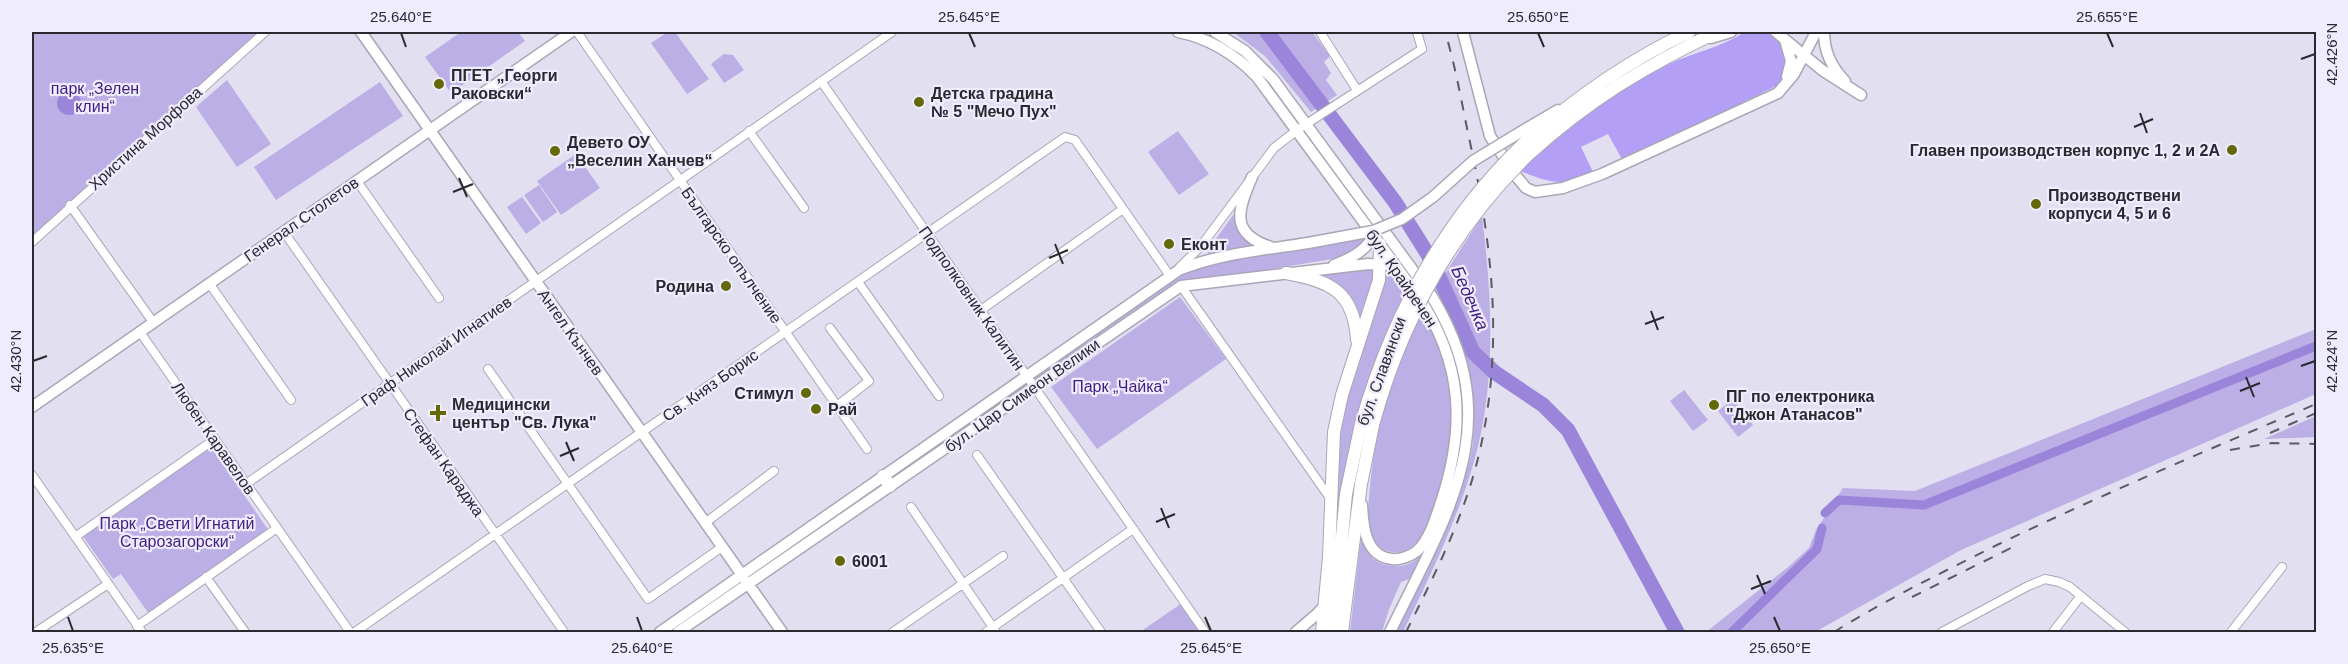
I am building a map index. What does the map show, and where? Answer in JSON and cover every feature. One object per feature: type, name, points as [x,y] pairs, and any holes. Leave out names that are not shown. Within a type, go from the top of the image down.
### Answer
[{"type":"main road","name":"Ангел Кънчев","points":[[361,32],[782,633]]},
{"type":"main road","name":"Генерал Столетов","points":[[32,407],[571,32]]},
{"type":"main road","name":"бул. Крайречен","points":[[1178,32],[1206,40],[1240,62],[1264,86],[1427,309],[1445,349],[1453,379],[1458,422],[1454,460],[1433,523],[1426,540],[1417,551],[1396,560],[1385,559],[1370,546],[1363,525],[1361,484]]},
{"type":"main road","name":"бул. Крайречен","points":[[1215,32],[1255,59],[1307,123],[1440,309],[1460,360],[1468,408],[1466,453],[1455,490],[1439,530],[1390,633]]},
{"type":"main road","points":[[1463,32],[1490,136],[1516,176],[1526,188],[1535,192],[1563,188],[1602,174],[1766,99],[1785,86],[1816,32]]},
{"type":"main road","points":[[1521,146],[1581,95],[1638,59],[1690,35],[1718,32]]},
{"type":"main road","points":[[1521,146],[1575,114],[1690,35],[1731,32]]},
{"type":"main road","points":[[1780,34],[1804,56],[1861,95],[1836,71],[1825,46],[1824,32]]},
{"type":"main road","points":[[1766,99],[1782,84],[1791,65],[1791,55],[1780,34]]},
{"type":"main road","name":"бул. Цар Симеон Велики","points":[[660,633],[745,580],[887,481],[1026,376],[1172,274],[1205,260],[1373,231],[1402,219],[1433,197],[1473,161],[1521,146]]},
{"type":"main road","name":"бул. Славянски","points":[[1333,633],[1346,494],[1386,349],[1404,307],[1444,238],[1476,195],[1521,146]]},
{"type":"main road","points":[[1252,177],[1240,205],[1240,222],[1253,240],[1275,248]]},
{"type":"main road","points":[[1322,633],[1329,557],[1334,432],[1342,394],[1378,280],[1381,264],[1375,217]]},
{"type":"main road","points":[[1319,271],[1355,255],[1377,239]]},
{"type":"main road","points":[[1381,264],[1394,268],[1402,274]]},
{"type":"main road","name":"бул. Цар Симеон Велики","points":[[887,481],[1034,387],[1181,286],[1381,264]]},
{"type":"main road","points":[[1286,273],[1313,278],[1337,290],[1352,312],[1357,344]]},
{"type":"main road","name":"бул. Славянски","points":[[1342,633],[1367,424]]},
{"type":"main road","name":"бул. Цар Симеон Велики","points":[[678,633],[745,580]]},
{"type":"main road","points":[[1296,633],[1325,605]]},
{"type":"street","name":"Българско опълчение","points":[[577,32],[867,449]]},
{"type":"street","name":"Граф Николай Игнатиев","points":[[246,484],[892,32]]},
{"type":"street","points":[[1320,32],[1357,90]]},
{"type":"street","name":"бул. Цар Симеон Велики","points":[[1172,274],[1201,246],[1274,148],[1320,114],[1422,49],[1417,32]]},
{"type":"street","name":"Христина Морфова","points":[[32,242],[70,205],[262,33]]},
{"type":"street","name":"Подполковник Калитин","points":[[821,81],[1205,633]]},
{"type":"street","points":[[749,131],[804,208]]},
{"type":"street","name":"Св. Княз Борис","points":[[355,633],[1065,137],[1075,140],[1123,209]]},
{"type":"street","points":[[357,181],[439,298]]},
{"type":"street","points":[[70,205],[153,322]]},
{"type":"street","points":[[981,310],[1123,209],[1172,274]]},
{"type":"street","name":"Стефан Караджа","points":[[284,232],[564,633]]},
{"type":"street","points":[[858,282],[939,396]]},
{"type":"street","points":[[209,283],[291,400]]},
{"type":"street","points":[[1181,286],[1330,499]]},
{"type":"street","points":[[830,328],[868,381],[837,406]]},
{"type":"street","name":"Любен Каравелов","points":[[140,332],[350,633]]},
{"type":"street","points":[[488,369],[648,599],[722,546]]},
{"type":"street","points":[[75,537],[215,439]]},
{"type":"street","points":[[977,455],[1101,633]]},
{"type":"street","points":[[705,523],[774,471]]},
{"type":"street","points":[[32,475],[139,629],[207,577],[277,528]]},
{"type":"street","points":[[911,507],[991,631],[1133,529]]},
{"type":"street","points":[[893,633],[1002,556]]},
{"type":"street","points":[[2231,633],[2282,567]]},
{"type":"street","points":[[207,577],[245,633]]},
{"type":"street","points":[[1942,633],[2045,579],[2070,587],[2126,633]]},
{"type":"street","points":[[32,626],[36,633],[108,584]]},
{"type":"street","points":[[2053,633],[2080,597]]},
{"type":"green space","name":"парк „Зелен клин“","points":[[32,32],[261,32],[32,243]]},
{"type":"green space","points":[[461,32],[518,32],[525,41],[451,93],[425,57]]},
{"type":"green space","points":[[668,32],[675,32],[709,79],[687,94],[651,43]]},
{"type":"green space","points":[[1233,32],[1312,32],[1330,56],[1324,62],[1331,73],[1326,80],[1337,95],[1311,112],[1265,56]]},
{"type":"green space","points":[[724,54],[733,55],[744,70],[724,83],[711,64]]},
{"type":"green space","points":[[227,80],[271,144],[237,167],[196,107]]},
{"type":"green space","points":[[380,82],[403,116],[276,200],[254,167]]},
{"type":"green space","points":[[1178,131],[1209,174],[1179,195],[1148,152]]},
{"type":"green space","points":[[576,154],[600,188],[561,215],[537,181]]},
{"type":"green space","points":[[539,185],[557,212],[543,222],[524,195]]},
{"type":"green space","points":[[522,197],[541,223],[526,234],[507,207]]},
{"type":"green space","points":[[1234,214],[1236,224],[1256,246],[1209,254],[1207,251]]},
{"type":"green space","points":[[1482,216],[1490,309],[1490,341],[1486,403],[1481,434],[1459,508],[1441,550],[1403,632],[1395,632],[1451,512],[1465,477],[1472,451],[1473,401],[1466,362],[1453,325],[1435,289]]},
{"type":"green space","points":[[1368,236],[1355,251],[1338,258],[1167,288],[1037,377],[1036,375],[1176,277],[1211,263]]},
{"type":"green space","points":[[1377,267],[1361,323],[1345,291],[1318,277],[1318,275]]},
{"type":"green space","points":[[1386,271],[1407,290],[1381,345],[1364,396],[1338,541],[1332,555],[1339,432],[1343,408]]},
{"type":"green space","name":"Парк „Чайка“","points":[[1180,297],[1226,359],[1097,449],[1051,387]]},
{"type":"green space","points":[[1422,311],[1440,350],[1450,392],[1448,457],[1436,508],[1426,530],[1414,545],[1394,552],[1384,550],[1376,544],[1369,530],[1372,470],[1379,428],[1390,386],[1400,357]]},
{"type":"green space","points":[[2316,329],[2316,394],[1961,550],[1815,632],[1706,632],[1809,548],[1816,530],[1843,488],[1915,491]]},
{"type":"green space","points":[[1461,382],[1463,435],[1458,460],[1461,425],[1459,383]]},
{"type":"green space","points":[[1684,390],[1708,420],[1693,431],[1670,401]]},
{"type":"green space","points":[[1733,399],[1753,425],[1738,437],[1718,411]]},
{"type":"green space","points":[[2316,416],[2316,437],[2264,439]]},
{"type":"green space","name":"Парк „Свети Игнатий Старозагорски“","points":[[210,446],[269,531],[149,614],[121,574],[113,579],[82,535]]},
{"type":"green space","points":[[1456,469],[1449,501],[1440,520],[1450,490]]},
{"type":"green space","points":[[1361,539],[1366,550],[1376,561],[1393,566],[1412,562],[1427,547],[1412,578],[1401,582],[1382,632],[1350,632]]},
{"type":"green space","points":[[1182,603],[1202,632],[1140,632]]},
{"type":"shaded area","points":[[1745,32],[1771,34],[1788,54],[1785,76],[1776,86],[1623,161],[1608,134],[1581,147],[1594,174],[1582,178],[1557,182],[1520,171],[1572,125],[1628,86],[1669,64],[1726,42]]},
{"type":"shaded area","points":[[69,91],[74,92],[80,98],[80,108],[74,114],[69,115],[64,114],[58,108],[57,103],[58,98],[64,92]]},
{"type":"waterway","name":"Бедечка","points":[[1267,32],[1395,202],[1432,261],[1473,352],[1494,372],[1543,405],[1568,430],[1677,632]]},
{"type":"waterway","points":[[1825,513],[1839,500],[1924,505],[2316,346]]},
{"type":"waterway","points":[[1732,632],[1817,549],[1822,528]]},
{"type":"railway","points":[[1406,632],[1444,553],[1469,491],[1485,427],[1493,343],[1493,301],[1484,218],[1458,82],[1445,32]]},
{"type":"railway","points":[[1834,632],[1915,586],[2038,525],[2316,404]]},
{"type":"railway","points":[[2270,433],[2316,413]]},
{"type":"railway","points":[[2230,450],[2272,443],[2316,444]]},
{"type":"railway","points":[[1912,597],[2015,546]]},
{"type":"place","name":"ПГЕТ „Георги Раковски“","points":[[439,84]]},
{"type":"place","name":"Детска градина № 5 \"Мечо Пух\"","points":[[919,102]]},
{"type":"place","name":"Главен производствен корпус 1, 2 и 2А","points":[[2232,150]]},
{"type":"place","name":"Девето ОУ „Веселин Ханчев“","points":[[555,151]]},
{"type":"place","name":"Производствени корпуси 4, 5 и 6","points":[[2036,204]]},
{"type":"place","name":"Еконт","points":[[1169,244]]},
{"type":"place","name":"Родина","points":[[726,286]]},
{"type":"place","name":"Стимул","points":[[806,393]]},
{"type":"place","name":"ПГ по електроника \"Джон Атанасов\"","points":[[1714,405]]},
{"type":"place","name":"Рай","points":[[816,409]]},
{"type":"place","name":"Медицински център \"Св. Лука\"","points":[[438,413]]},
{"type":"place","name":"6001","points":[[840,561]]}]
